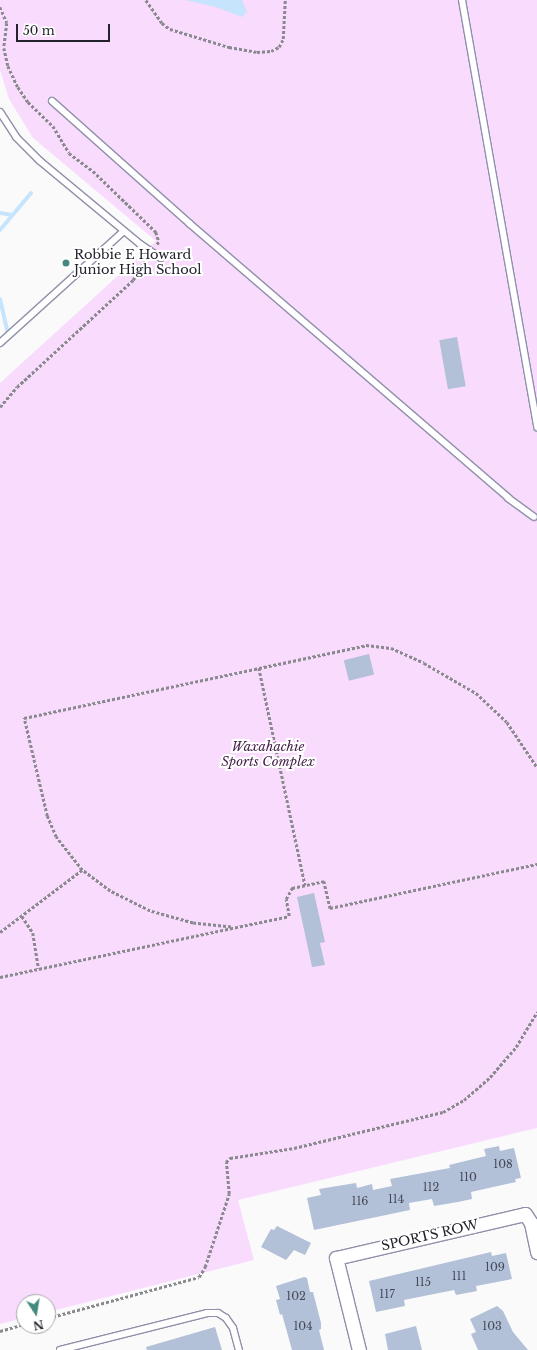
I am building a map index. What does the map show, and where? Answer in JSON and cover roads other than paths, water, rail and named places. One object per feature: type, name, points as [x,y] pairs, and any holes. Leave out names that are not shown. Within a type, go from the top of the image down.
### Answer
[{"type":"street","name":"SPORTS ROW","points":[[359,1350],[336,1258],[525,1214],[531,1223],[537,1252]]},
{"type":"lane","points":[[462,0],[537,427]]},
{"type":"lane","points":[[52,101],[202,235],[508,498],[536,517]]},
{"type":"lane","points":[[0,112],[16,138],[40,161],[124,231],[161,258]]},
{"type":"lane","points":[[0,343],[124,231]]},
{"type":"lane","points":[[60,1350],[214,1313],[222,1315],[230,1323],[239,1350]]},
{"type":"lane","points":[[90,1343],[92,1350]]},
{"type":"water","points":[[185,0],[242,0],[247,12],[242,17],[216,7]]},
{"type":"waterway","points":[[0,230],[31,193]]},
{"type":"waterway","points":[[0,213],[12,215]]},
{"type":"waterway","points":[[0,299],[7,330]]},
{"type":"place","name":"Robbie E Howard Junior High School","points":[[66,263]]},
{"type":"park label","name":"Waxahachie Sports Complex","points":[[268,756]]}]
